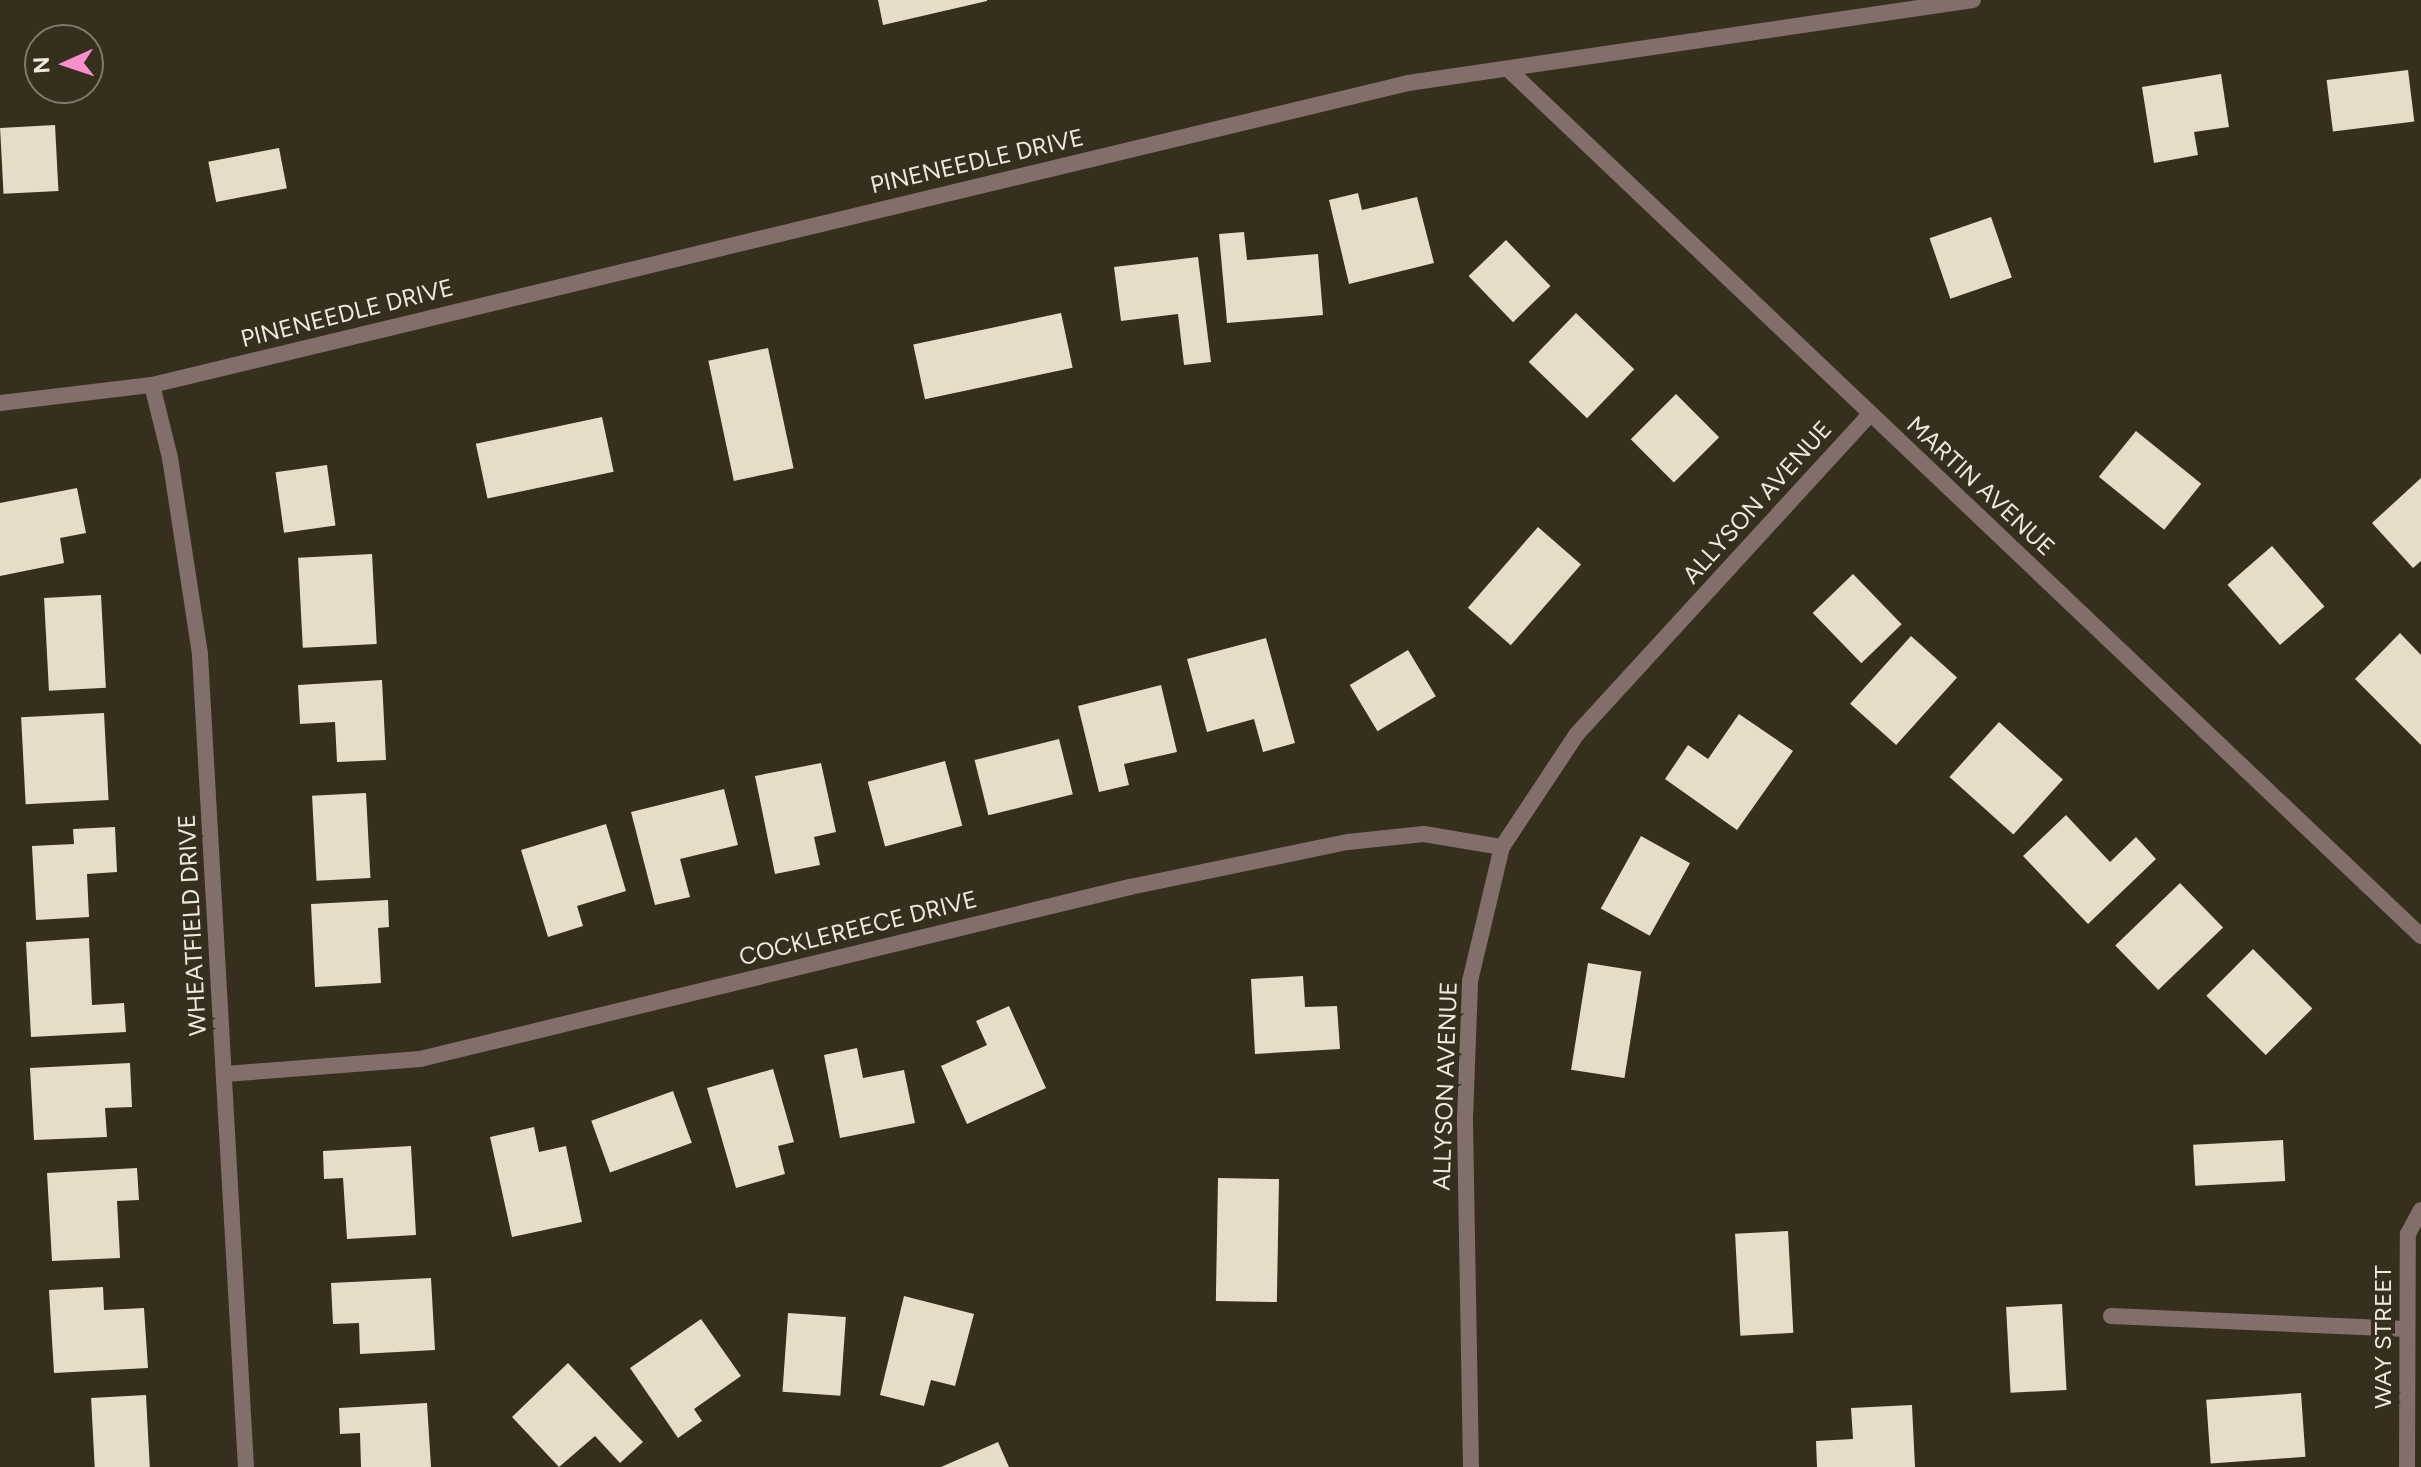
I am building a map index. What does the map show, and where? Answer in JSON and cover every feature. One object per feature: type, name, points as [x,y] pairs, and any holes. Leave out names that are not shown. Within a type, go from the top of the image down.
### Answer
[{"type":"street","name":"PINENEEDLE DRIVE","points":[[0,403],[152,385],[1408,83],[1973,0]]},
{"type":"street","name":"MARTIN AVENUE","points":[[1509,70],[2421,936]]},
{"type":"street","name":"WHEATFIELD DRIVE","points":[[152,385],[170,458],[200,655],[246,1467]]},
{"type":"street","name":"ALLYSON AVENUE","points":[[1471,1467],[1465,1119],[1470,981],[1502,847],[1576,735],[1870,414]]},
{"type":"street","name":"COCKLEREECE DRIVE","points":[[225,1074],[420,1059],[1130,887],[1348,842],[1424,834],[1502,847]]},
{"type":"street","name":"WAY STREET","points":[[2407,1467],[2408,1234],[2421,1210]]},
{"type":"street","points":[[2111,1316],[2407,1329]]},
{"type":"building","points":[[878,0],[987,0],[987,1],[883,25]]},
{"type":"building","points":[[2408,70],[2414,122],[2333,132],[2327,80]]},
{"type":"building","points":[[2221,74],[2229,127],[2194,132],[2198,155],[2154,163],[2142,87]]},
{"type":"building","points":[[55,125],[58,191],[4,194],[0,128]]},
{"type":"building","points":[[279,148],[287,188],[216,202],[208,162]]},
{"type":"building","points":[[1358,193],[1362,210],[1417,197],[1434,263],[1349,284],[1329,200]]},
{"type":"building","points":[[1991,217],[2012,278],[1950,299],[1930,238]]},
{"type":"building","points":[[1244,232],[1247,260],[1318,254],[1323,315],[1227,323],[1219,234]]},
{"type":"building","points":[[1506,240],[1550,286],[1513,322],[1469,276]]},
{"type":"building","points":[[1198,257],[1211,362],[1184,365],[1178,314],[1121,321],[1114,267]]},
{"type":"building","points":[[1061,313],[1073,368],[925,399],[913,344]]},
{"type":"building","points":[[1576,313],[1634,369],[1587,418],[1529,362]]},
{"type":"building","points":[[768,348],[794,468],[734,481],[708,361]]},
{"type":"building","points":[[1676,394],[1719,437],[1674,482],[1631,439]]},
{"type":"building","points":[[602,417],[614,472],[487,499],[476,444]]},
{"type":"building","points":[[2136,431],[2201,484],[2164,530],[2099,477]]},
{"type":"building","points":[[327,465],[335,525],[284,533],[276,472]]},
{"type":"building","points":[[2421,478],[2421,561],[2413,568],[2372,523]]},
{"type":"building","points":[[77,488],[86,533],[60,538],[64,563],[0,576],[0,503]]},
{"type":"building","points":[[1538,527],[1581,564],[1511,645],[1468,608]]},
{"type":"building","points":[[2272,546],[2324,606],[2280,645],[2227,585]]},
{"type":"building","points":[[372,554],[377,644],[303,648],[298,558]]},
{"type":"building","points":[[1853,574],[1902,624],[1861,663],[1813,613]]},
{"type":"building","points":[[101,595],[106,688],[49,691],[44,598]]},
{"type":"building","points":[[2400,633],[2421,655],[2421,745],[2355,679]]},
{"type":"building","points":[[1911,636],[1957,677],[1896,745],[1850,704]]},
{"type":"building","points":[[1266,638],[1295,743],[1263,752],[1254,719],[1207,732],[1187,659]]},
{"type":"building","points":[[1408,650],[1436,696],[1378,731],[1350,685]]},
{"type":"building","points":[[382,680],[386,760],[337,762],[335,722],[300,724],[298,685]]},
{"type":"building","points":[[1161,685],[1177,752],[1124,764],[1129,785],[1099,792],[1078,706]]},
{"type":"building","points":[[104,713],[109,800],[26,804],[21,717]]},
{"type":"building","points":[[1739,714],[1793,751],[1737,830],[1665,779],[1688,745],[1708,759]]},
{"type":"building","points":[[1999,722],[2063,780],[2013,835],[1949,777]]},
{"type":"building","points":[[1059,739],[1073,794],[988,815],[975,760]]},
{"type":"building","points":[[945,761],[962,826],[885,846],[868,782]]},
{"type":"building","points":[[821,763],[836,832],[814,837],[820,865],[775,874],[755,776]]},
{"type":"building","points":[[724,789],[738,845],[680,859],[690,897],[655,905],[631,812]]},
{"type":"building","points":[[366,793],[370,878],[317,881],[312,796]]},
{"type":"building","points":[[2066,815],[2110,862],[2136,837],[2156,859],[2088,924],[2023,856]]},
{"type":"building","points":[[606,824],[626,891],[577,906],[583,926],[548,937],[521,850]]},
{"type":"building","points":[[115,827],[117,872],[87,874],[89,917],[36,920],[32,846],[74,844],[73,829]]},
{"type":"building","points":[[1641,836],[1690,863],[1650,936],[1601,909]]},
{"type":"building","points":[[2180,883],[2223,928],[2158,990],[2115,946]]},
{"type":"building","points":[[388,900],[389,927],[378,928],[381,983],[315,987],[311,904]]},
{"type":"building","points":[[89,938],[92,1005],[124,1003],[126,1032],[31,1037],[26,942]]},
{"type":"building","points":[[2253,949],[2312,1008],[2266,1055],[2206,996]]},
{"type":"building","points":[[1588,963],[1641,971],[1624,1078],[1571,1070]]},
{"type":"building","points":[[1303,976],[1305,1007],[1337,1006],[1340,1049],[1255,1054],[1251,979]]},
{"type":"building","points":[[1009,1006],[1046,1088],[967,1124],[941,1066],[987,1045],[976,1021]]},
{"type":"building","points":[[857,1048],[863,1078],[904,1070],[915,1123],[840,1138],[824,1055]]},
{"type":"building","points":[[130,1063],[132,1107],[105,1108],[107,1137],[34,1140],[30,1068]]},
{"type":"building","points":[[773,1069],[794,1142],[778,1146],[785,1174],[736,1188],[707,1088]]},
{"type":"building","points":[[673,1091],[692,1143],[610,1172],[591,1121]]},
{"type":"building","points":[[534,1127],[539,1152],[566,1146],[582,1222],[512,1237],[490,1137]]},
{"type":"building","points":[[2283,1140],[2285,1181],[2195,1186],[2193,1145]]},
{"type":"building","points":[[411,1146],[416,1235],[347,1239],[343,1178],[324,1179],[323,1151]]},
{"type":"building","points":[[137,1168],[139,1200],[117,1201],[120,1258],[52,1261],[47,1173]]},
{"type":"building","points":[[1218,1178],[1279,1179],[1277,1302],[1216,1301]]},
{"type":"building","points":[[1788,1231],[1793,1333],[1740,1336],[1735,1234]]},
{"type":"building","points":[[431,1278],[435,1350],[360,1354],[359,1323],[333,1324],[331,1283]]},
{"type":"building","points":[[103,1287],[104,1310],[144,1308],[148,1368],[54,1373],[49,1290]]},
{"type":"building","points":[[904,1296],[974,1314],[955,1386],[931,1380],[924,1406],[880,1395]]},
{"type":"building","points":[[2062,1304],[2067,1390],[2011,1393],[2006,1307]]},
{"type":"building","points":[[788,1313],[846,1317],[840,1396],[782,1392]]},
{"type":"building","points":[[701,1319],[741,1376],[694,1409],[702,1421],[678,1438],[630,1368]]},
{"type":"building","points":[[568,1363],[643,1442],[620,1463],[595,1436],[559,1467],[512,1417]]},
{"type":"building","points":[[2301,1393],[2305,1457],[2211,1463],[2206,1400]]},
{"type":"building","points":[[146,1395],[150,1467],[95,1467],[91,1398]]},
{"type":"building","points":[[427,1403],[431,1467],[361,1467],[360,1433],[340,1434],[339,1408]]},
{"type":"building","points":[[1912,1405],[1915,1467],[1817,1467],[1816,1441],[1853,1439],[1851,1408]]},
{"type":"building","points":[[998,1442],[1009,1467],[941,1467]]}]
